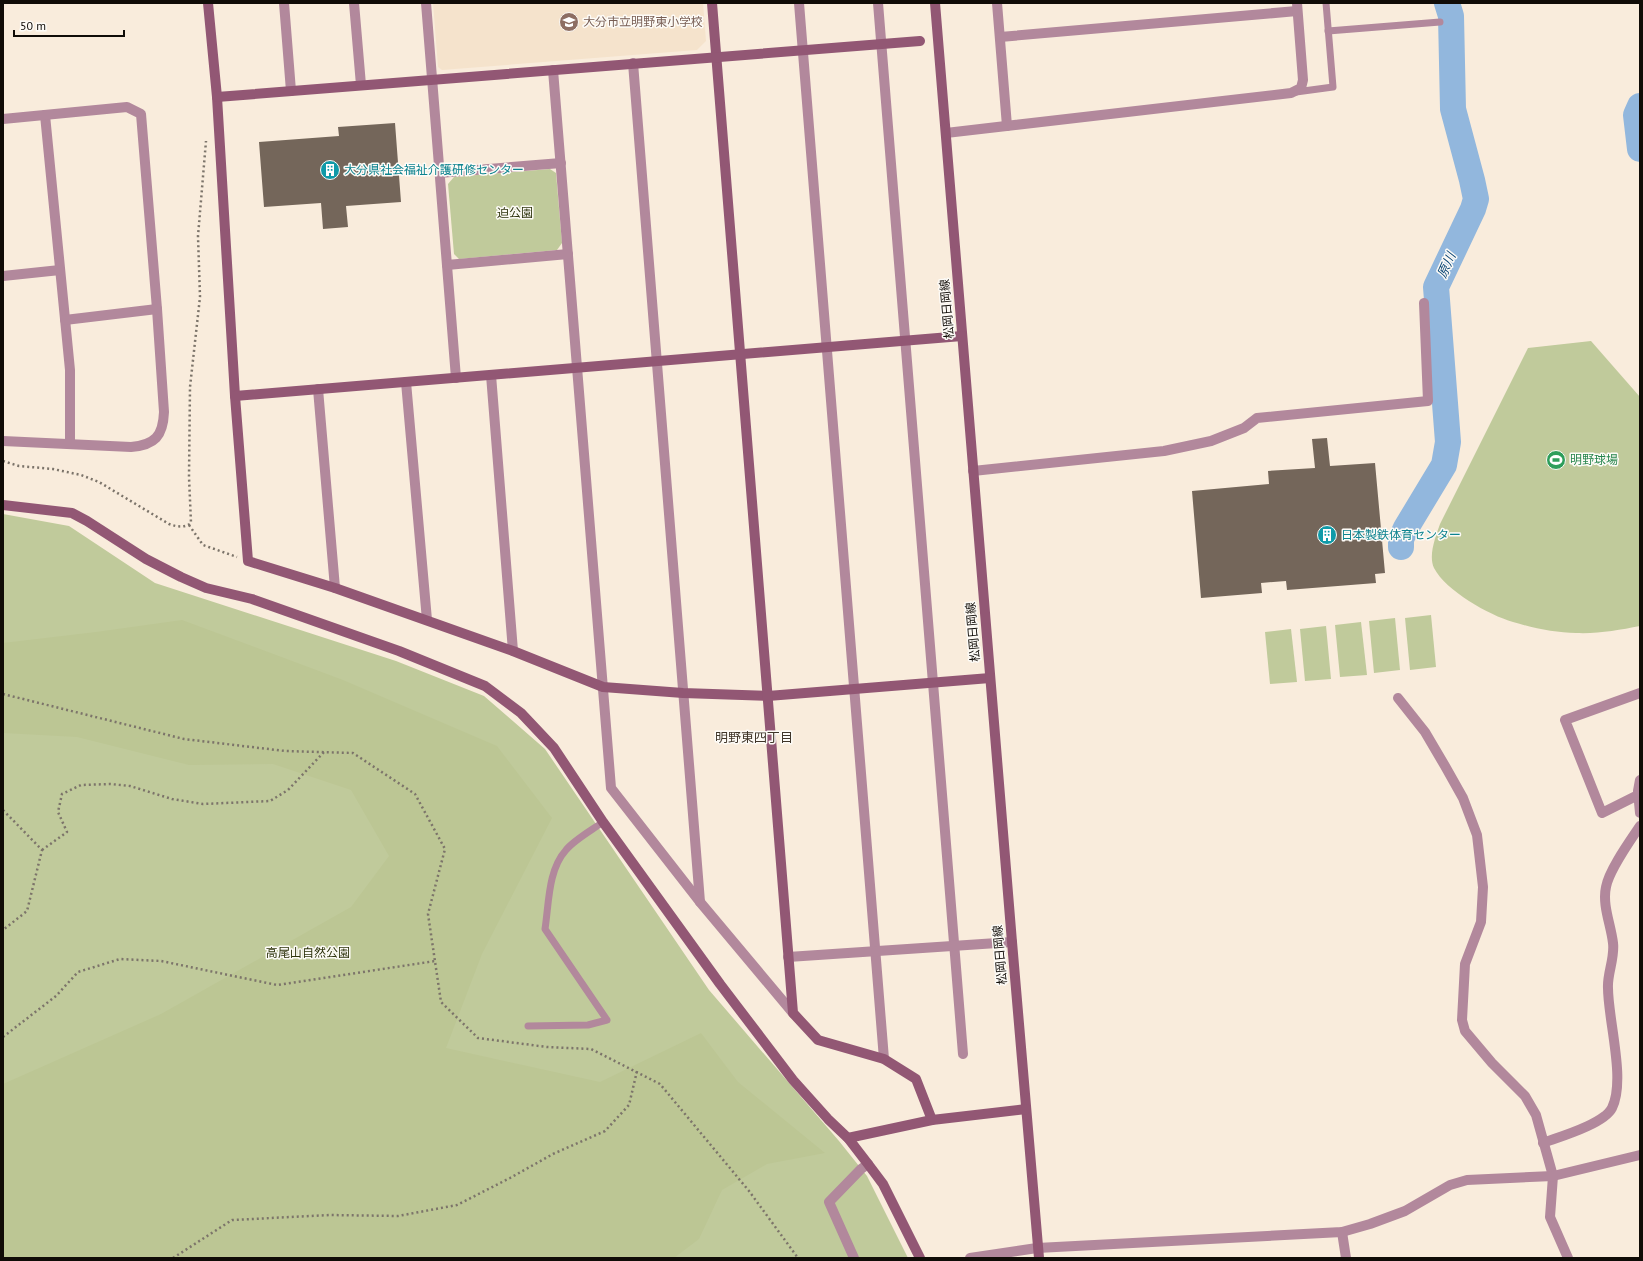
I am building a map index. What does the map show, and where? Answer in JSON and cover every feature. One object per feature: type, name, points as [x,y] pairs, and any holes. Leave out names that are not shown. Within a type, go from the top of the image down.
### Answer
[{"type":"street","points":[[208,3],[217,97],[235,396],[248,561],[335,588],[427,620],[513,651],[603,687],[683,693],[768,696],[990,678]]},
{"type":"street","points":[[284,3],[291,91]]},
{"type":"street","points":[[354,3],[361,85]]},
{"type":"street","points":[[426,3],[456,378]]},
{"type":"street","points":[[712,3],[793,1013]]},
{"type":"street","points":[[799,3],[884,1059]]},
{"type":"street","points":[[878,3],[962,1054]]},
{"type":"street","name":"松岡日岡線","points":[[935,3],[1038,1253]]},
{"type":"street","points":[[997,3],[1007,126]]},
{"type":"street","points":[[946,133],[1291,93],[1301,88],[1303,80],[1297,7],[1000,37]]},
{"type":"street","points":[[217,97],[920,40]]},
{"type":"street","points":[[632,64],[700,902]]},
{"type":"street","points":[[553,70],[611,788],[700,902],[793,1013],[818,1040],[884,1059],[916,1079],[932,1120]]},
{"type":"street","points":[[3,119],[127,107],[141,114],[164,412],[164,421],[158,436],[153,442],[146,446],[131,448],[3,441]]},
{"type":"street","points":[[45,115],[70,370],[70,444]]},
{"type":"street","points":[[439,173],[561,163]]},
{"type":"street","points":[[447,265],[568,254]]},
{"type":"street","points":[[3,276],[60,270]]},
{"type":"street","points":[[973,471],[1164,451],[1211,441],[1244,428],[1257,418],[1428,401],[1424,303]]},
{"type":"street","points":[[65,320],[157,309]]},
{"type":"street","points":[[235,396],[962,336]]},
{"type":"street","points":[[491,375],[513,651]]},
{"type":"street","points":[[406,382],[427,620]]},
{"type":"street","points":[[318,389],[335,588]]},
{"type":"street","points":[[3,505],[72,514],[87,521],[146,559],[181,578],[206,588],[252,600],[399,650],[485,686],[521,713],[554,748],[603,822],[720,984],[793,1080],[828,1119],[848,1138],[883,1184],[920,1258]]},
{"type":"street","points":[[1638,795],[1602,813],[1565,720],[1640,693]]},
{"type":"street","points":[[1398,698],[1424,732],[1445,766],[1463,798],[1477,835],[1483,887],[1481,922],[1465,964],[1462,1020],[1465,1031],[1525,1096],[1532,1106],[1536,1115],[1542,1143],[1553,1176],[1550,1217],[1568,1258]]},
{"type":"street","points":[[1640,780],[1638,795],[1640,813]]},
{"type":"street","points":[[1542,1143],[1574,1132],[1602,1119],[1612,1109],[1616,1093],[1616,1069],[1607,987],[1614,945],[1605,898],[1606,886],[1617,861],[1640,826]]},
{"type":"street","points":[[788,957],[1012,942]]},
{"type":"street","points":[[848,1138],[932,1120],[1026,1109]]},
{"type":"street","points":[[970,1258],[1342,1232],[1406,1211],[1450,1185],[1467,1180],[1553,1176],[1640,1155]]},
{"type":"street","points":[[854,1258],[829,1202],[861,1169],[868,1164]]},
{"type":"street","points":[[1342,1232],[1346,1258]]},
{"type":"lane","points":[[1291,93],[1333,87],[1326,3]]},
{"type":"lane","points":[[1328,31],[1440,22]]},
{"type":"lane","points":[[528,1026],[588,1025],[607,1020],[545,929],[554,871],[560,857],[567,848],[603,822]]},
{"type":"path","points":[[190,525],[203,545],[248,561]]},
{"type":"path","points":[[3,694],[184,739],[285,751],[353,754],[416,794],[444,849],[428,914],[441,1002],[478,1038],[547,1047],[591,1049],[660,1084],[749,1191],[798,1258]]},
{"type":"path","points":[[3,930],[27,912],[42,850],[67,832],[58,812],[62,794],[81,785],[110,784],[130,786],[172,799],[203,804],[270,801],[288,790],[324,752]]},
{"type":"path","points":[[3,810],[42,850]]},
{"type":"path","points":[[3,1036],[56,996],[78,972],[120,959],[161,961],[277,985],[435,961]]},
{"type":"path","points":[[173,1258],[232,1220],[330,1215],[398,1216],[457,1205],[553,1154],[605,1131],[629,1105],[637,1072]]},
{"type":"shaded area","name":"大分市立明野東小学校","points":[[433,3],[703,3],[706,41],[697,50],[442,70],[438,67]]},
{"type":"green space","name":"迫公園","points":[[550,169],[556,173],[562,243],[557,250],[459,259],[454,254],[448,184],[454,177]]},
{"type":"green space","name":"明野球場","points":[[1591,341],[1640,397],[1640,626],[1600,632],[1568,633],[1536,628],[1503,619],[1469,601],[1440,577],[1432,563],[1432,552],[1440,524],[1528,348]]},
{"type":"green space","name":"高尾山自然公園","points":[[3,514],[69,526],[155,583],[396,661],[484,696],[545,749],[709,990],[839,1141],[867,1176],[908,1258],[3,1258]]},
{"type":"green space","points":[[1431,615],[1436,667],[1410,670],[1405,618]]},
{"type":"green space","points":[[1395,618],[1400,670],[1374,673],[1369,621]]},
{"type":"green space","points":[[182,620],[343,680],[497,746],[552,818],[482,954],[446,1048],[600,1082],[701,1033],[738,1082],[825,1153],[767,1164],[722,1190],[699,1239],[674,1258],[3,1258],[3,1084],[161,1014],[351,907],[389,856],[351,790],[273,764],[189,765],[77,737],[3,733],[3,643]]},
{"type":"green space","points":[[1361,622],[1367,675],[1340,677],[1335,625]]},
{"type":"green space","points":[[1326,626],[1331,679],[1305,681],[1300,629]]},
{"type":"green space","points":[[1291,629],[1297,682],[1270,684],[1265,632]]},
{"type":"building","name":"大分県社会福祉介護研修センター","points":[[395,123],[401,202],[346,206],[348,227],[323,229],[321,203],[264,207],[259,142],[339,136],[338,127]]},
{"type":"building","name":"日本製鉄体育センター","points":[[1327,438],[1330,466],[1375,463],[1385,573],[1375,574],[1376,583],[1287,590],[1286,581],[1261,583],[1262,593],[1201,598],[1192,491],[1269,484],[1268,471],[1315,468],[1312,439]]},
{"type":"waterway","name":"原川","points":[[1401,547],[1401,539],[1406,528],[1444,465],[1448,442],[1436,287],[1473,209],[1476,199],[1453,109],[1451,16],[1447,3]]},
{"type":"waterway","points":[[1640,106],[1636,115],[1640,149]]},
{"type":"place","name":"大分市立明野東小学校","points":[[569,22]]},
{"type":"place","name":"大分県社会福祉介護研修センター","points":[[330,170]]},
{"type":"place","name":"明野球場","points":[[1556,460]]},
{"type":"place","name":"日本製鉄体育センター","points":[[1327,535]]},
{"type":"district","name":"明野東四丁目","points":[[754,737]]}]
